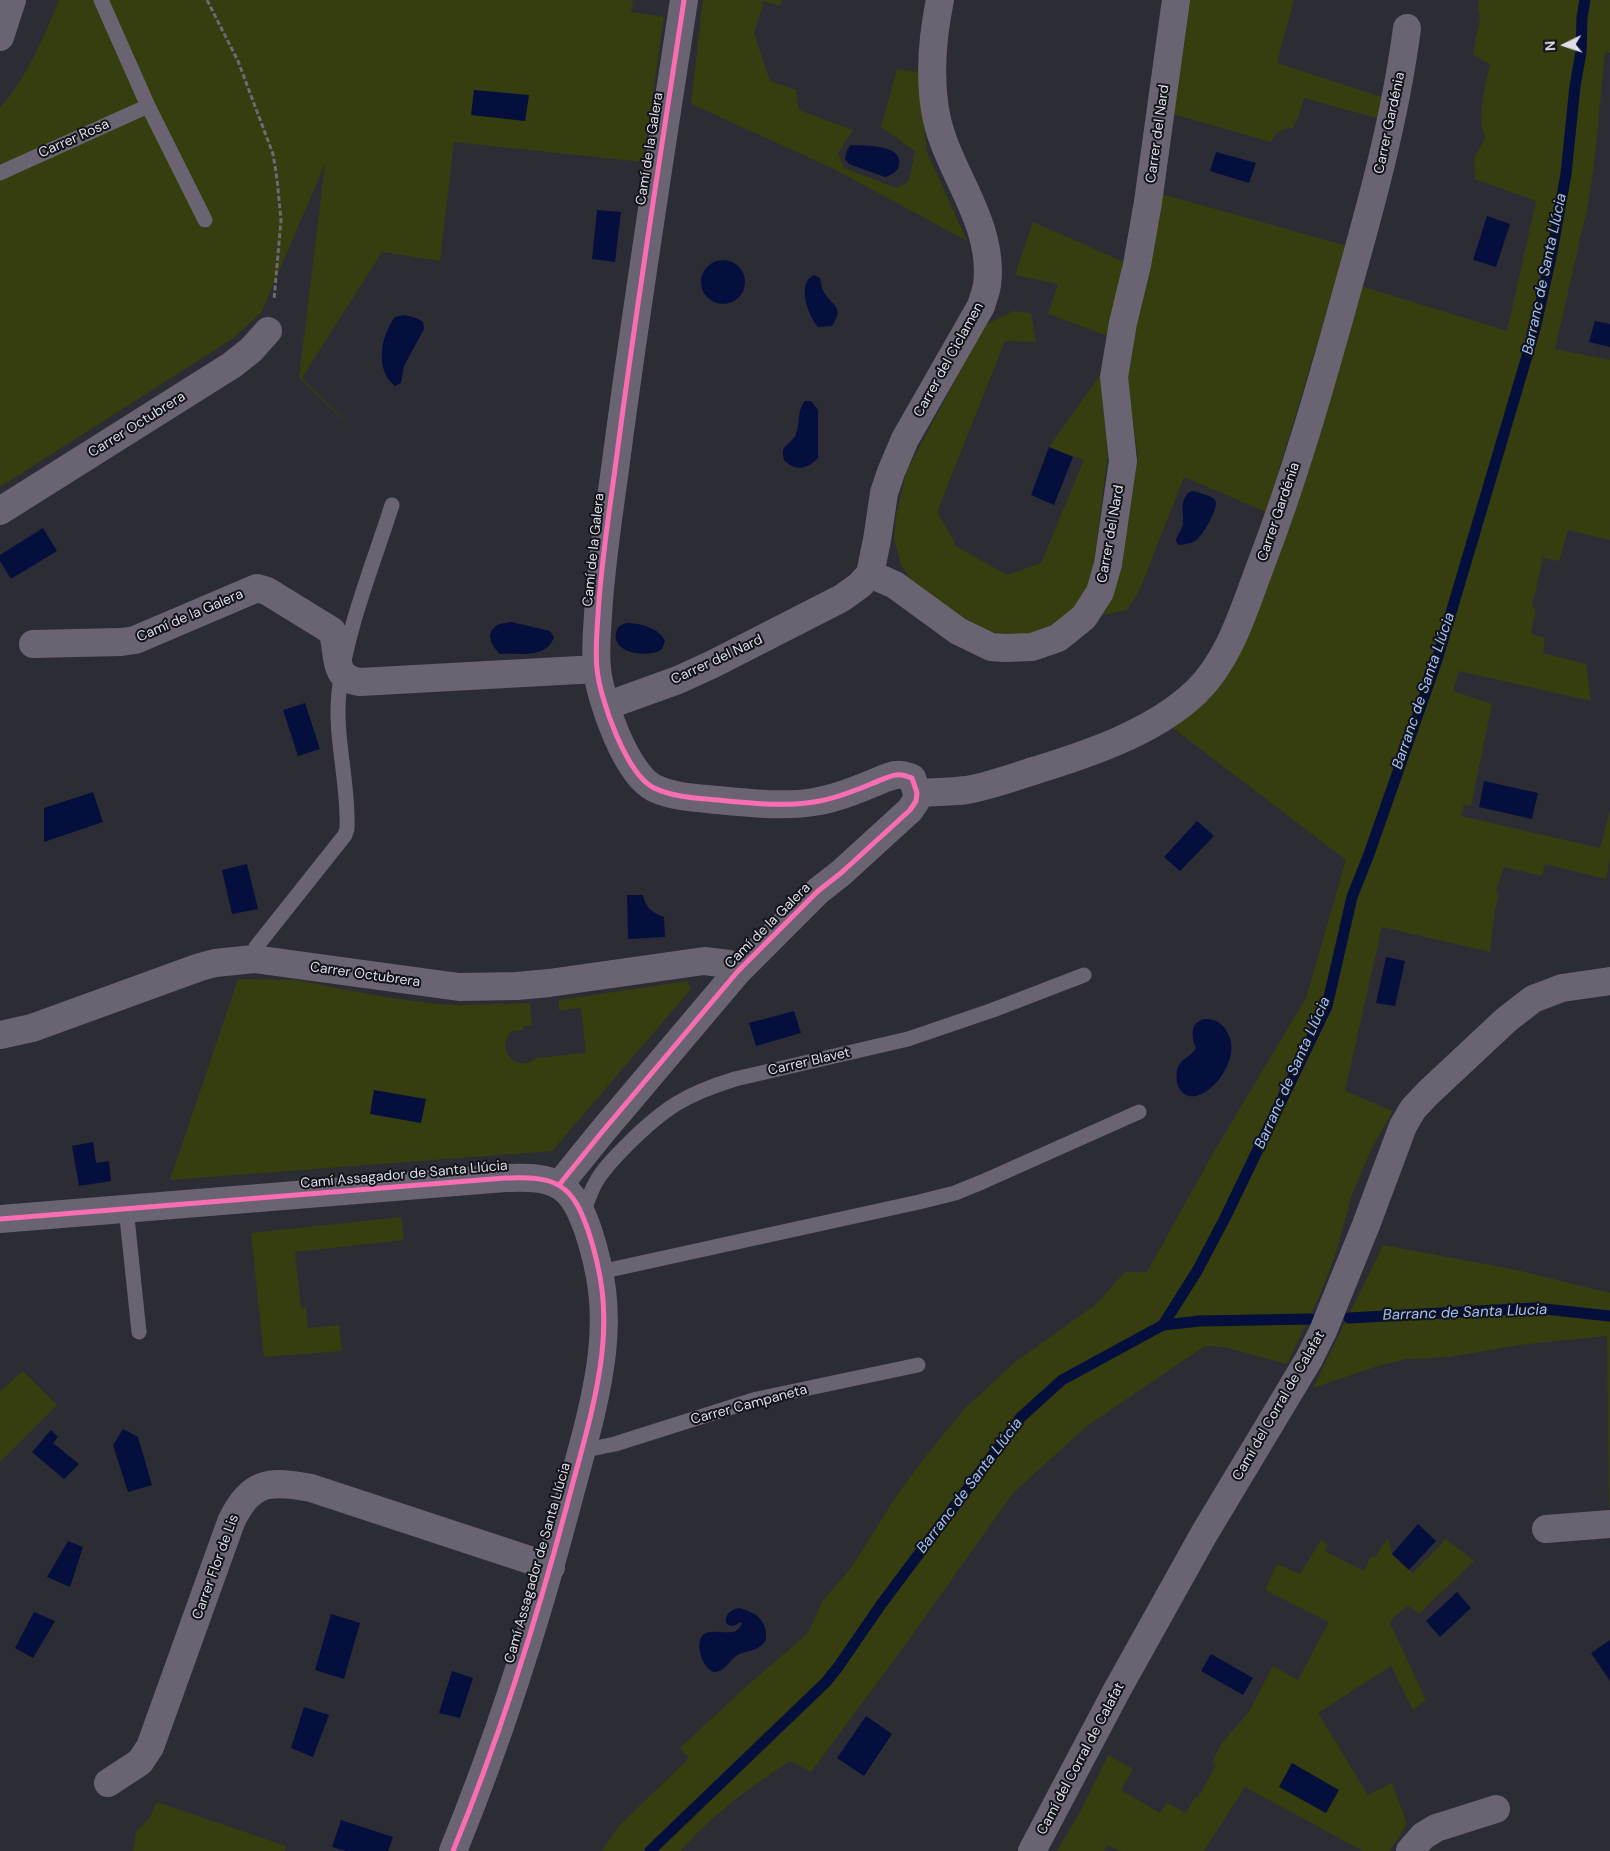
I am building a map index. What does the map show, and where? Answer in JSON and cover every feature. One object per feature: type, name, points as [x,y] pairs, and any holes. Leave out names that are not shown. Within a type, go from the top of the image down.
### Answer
[{"type":"street","points":[[0,37],[12,0]]},
{"type":"street","name":"Camí de la Galera","points":[[560,1185],[608,1124],[738,971],[818,891],[841,873],[910,810],[916,801],[917,793],[912,778],[897,775],[839,797],[798,804],[749,803],[685,797],[667,793],[652,787],[642,778],[625,753],[602,695],[597,669],[596,647],[599,590],[628,370],[684,0]]},
{"type":"street","name":"Carrer del Ciclamen","points":[[870,574],[884,493],[891,472],[905,439],[981,306],[987,286],[988,264],[984,235],[942,139],[937,116],[932,58],[934,26],[940,0]]},
{"type":"street","name":"Carrer del Nard","points":[[606,706],[678,680],[713,664],[842,598],[860,585],[870,574],[895,585],[958,631],[991,646],[1004,648],[1032,647],[1058,638],[1084,617],[1100,592],[1108,564],[1123,461],[1114,377],[1115,368],[1148,202],[1176,0]]},
{"type":"street","name":"Carrer Gardénia","points":[[917,793],[967,790],[1094,751],[1136,732],[1167,714],[1196,692],[1209,678],[1232,638],[1263,559],[1282,509],[1316,400],[1379,175],[1399,80],[1407,28]]},
{"type":"street","name":"Carrer Octubrera","points":[[0,512],[232,365],[252,350],[268,332]]},
{"type":"street","name":"Camí de la Galera","points":[[33,644],[135,640],[257,588],[266,591],[332,631],[338,664],[343,675]]},
{"type":"street","points":[[343,675],[350,681],[360,682],[597,669]]},
{"type":"street","name":"Carrer Octubrera","points":[[0,1035],[32,1028],[200,967],[215,963],[254,959],[459,987],[517,986],[549,983],[704,961],[729,964],[738,971]]},
{"type":"street","name":"Camí del Corral de Calafat","points":[[1032,1851],[1117,1690],[1199,1543],[1309,1359],[1323,1331],[1403,1126],[1413,1109],[1506,1020],[1533,999],[1562,988],[1610,981]]},
{"type":"street","name":"Camí Assagador de Santa Llúcia","points":[[0,1219],[504,1178],[542,1179],[560,1185],[572,1197],[582,1214],[600,1272],[604,1302],[602,1353],[597,1385],[551,1567],[484,1774],[453,1851]]},
{"type":"street","name":"Carrer Flor de Lis","points":[[108,1783],[140,1762],[150,1747],[231,1522],[245,1497],[257,1488],[278,1483],[311,1488],[551,1567]]},
{"type":"street","points":[[1546,1529],[1610,1524]]},
{"type":"street","points":[[1410,1851],[1423,1836],[1436,1828],[1496,1808]]},
{"type":"lane","points":[[102,0],[148,106],[205,220]]},
{"type":"lane","name":"Carrer Rosa","points":[[0,173],[148,106]]},
{"type":"lane","points":[[254,959],[256,947],[345,835],[347,829],[338,718],[339,692],[345,652],[392,505]]},
{"type":"lane","name":"Carrer Blavet","points":[[582,1214],[595,1183],[616,1157],[652,1120],[672,1105],[694,1094],[735,1079],[908,1039],[1084,975]]},
{"type":"lane","points":[[600,1272],[954,1193],[1139,1112]]},
{"type":"lane","points":[[126,1208],[139,1332]]},
{"type":"lane","name":"Carrer Campaneta","points":[[581,1451],[616,1444],[757,1399],[918,1365]]},
{"type":"path","points":[[207,0],[238,61],[273,154],[281,220],[275,296],[268,332]]},
{"type":"green space","points":[[59,0],[633,0],[631,12],[664,17],[643,162],[454,142],[440,261],[382,252],[302,378],[365,440],[299,378],[325,164],[261,313],[232,339],[0,487],[0,108],[27,70]]},
{"type":"green space","points":[[703,0],[782,0],[780,6],[764,1],[754,33],[770,81],[796,90],[799,110],[853,130],[838,153],[844,168],[897,188],[909,181],[915,151],[881,127],[897,69],[918,72],[927,152],[967,241],[834,169],[691,104]]},
{"type":"green space","points":[[1189,0],[1294,0],[1277,63],[1382,97],[1377,118],[1304,98],[1293,128],[1280,131],[1271,142],[1173,114]]},
{"type":"green space","points":[[1479,0],[1610,0],[1610,53],[1605,52],[1594,166],[1588,205],[1555,349],[1610,360],[1610,540],[1568,530],[1559,561],[1543,558],[1532,607],[1536,609],[1531,634],[1545,638],[1543,653],[1586,664],[1591,701],[1459,671],[1453,691],[1492,704],[1471,806],[1464,804],[1461,816],[1600,848],[1610,809],[1610,857],[1606,879],[1545,864],[1542,876],[1504,867],[1496,891],[1499,893],[1495,909],[1490,952],[1382,927],[1345,1091],[1393,1111],[1371,1150],[1353,1192],[1334,1259],[1319,1297],[1287,1364],[1224,1347],[1205,1346],[1087,1426],[1013,1493],[903,1648],[811,1772],[790,1761],[746,1791],[718,1814],[681,1851],[602,1851],[618,1827],[689,1758],[680,1748],[740,1692],[808,1633],[823,1600],[851,1568],[897,1495],[965,1408],[1015,1362],[1095,1305],[1125,1272],[1147,1272],[1212,1155],[1306,998],[1346,860],[1169,725],[1195,705],[1361,286],[1507,331],[1536,201],[1475,179],[1474,158],[1485,138],[1482,110],[1490,64],[1473,55],[1480,18]]},
{"type":"green space","points":[[1162,194],[1347,246],[1266,512],[1184,477],[1140,589],[1127,610],[1099,615],[1117,580],[1138,457],[1126,371]]},
{"type":"green space","points":[[1033,222],[1124,262],[1108,336],[1048,314],[1058,284],[1015,275]]},
{"type":"green space","points":[[1013,311],[1031,313],[1036,342],[1005,341],[937,512],[955,542],[954,545],[1007,575],[1041,563],[1084,460],[1049,447],[1100,375],[1108,454],[1093,570],[1088,586],[1070,615],[1041,633],[1004,635],[965,623],[912,581],[901,565],[894,539],[896,517],[906,472],[985,325]]},
{"type":"green space","points":[[238,979],[296,980],[384,997],[437,1004],[530,1003],[532,1025],[523,1026],[523,1030],[512,1031],[505,1045],[510,1057],[522,1063],[536,1058],[586,1053],[581,1008],[559,1010],[559,1000],[687,981],[691,989],[552,1151],[170,1180]]},
{"type":"green space","points":[[401,1217],[404,1240],[295,1252],[301,1308],[306,1307],[308,1328],[339,1325],[342,1351],[264,1357],[251,1233]]},
{"type":"green space","points":[[1383,1245],[1517,1270],[1610,1293],[1610,1508],[1607,1336],[1519,1345],[1450,1357],[1407,1359],[1378,1366],[1313,1388]]},
{"type":"green space","points":[[23,1371],[57,1405],[0,1462],[0,1391]]},
{"type":"green space","points":[[1388,1537],[1392,1554],[1413,1573],[1446,1539],[1474,1561],[1419,1614],[1408,1606],[1395,1616],[1390,1623],[1426,1700],[1413,1710],[1391,1666],[1318,1713],[1368,1795],[1392,1783],[1407,1824],[1390,1851],[1363,1851],[1245,1787],[1204,1851],[1121,1851],[1107,1845],[1104,1851],[1057,1851],[1081,1810],[1108,1755],[1133,1769],[1121,1790],[1160,1813],[1167,1803],[1186,1813],[1195,1797],[1198,1798],[1216,1765],[1212,1762],[1221,1744],[1248,1713],[1273,1666],[1298,1680],[1329,1622],[1265,1590],[1277,1564],[1300,1574],[1321,1540],[1327,1544],[1325,1551],[1364,1571],[1371,1556],[1375,1557]]},
{"type":"green space","points":[[157,1802],[286,1846],[285,1851],[133,1851],[136,1832],[150,1817]]},
{"type":"shaded area","points":[[474,90],[529,95],[525,121],[471,115]]},
{"type":"shaded area","points":[[851,145],[873,146],[895,153],[899,158],[897,170],[885,177],[849,164],[845,159],[847,150]]},
{"type":"shaded area","points":[[1216,152],[1256,163],[1249,183],[1210,171]]},
{"type":"shaded area","points":[[597,210],[621,212],[615,262],[592,259]]},
{"type":"shaded area","points":[[1487,216],[1510,224],[1496,267],[1473,260]]},
{"type":"shaded area","points":[[723,260],[735,264],[741,270],[745,282],[741,294],[735,300],[723,304],[711,300],[705,294],[701,282],[705,270],[711,264]]},
{"type":"shaded area","points":[[814,275],[820,278],[824,292],[837,308],[836,320],[832,326],[818,327],[808,308],[805,292],[806,285]]},
{"type":"shaded area","points":[[404,315],[423,322],[424,329],[404,366],[401,383],[395,386],[388,379],[384,371],[382,362],[383,343],[390,324],[395,317]]},
{"type":"shaded area","points":[[1595,321],[1610,324],[1610,347],[1589,342]]},
{"type":"shaded area","points":[[805,401],[811,401],[818,410],[818,458],[806,467],[797,468],[784,460],[783,451],[797,432],[800,409]]},
{"type":"shaded area","points":[[1049,447],[1073,457],[1054,505],[1031,495]]},
{"type":"shaded area","points":[[1193,491],[1213,498],[1216,504],[1215,509],[1210,522],[1195,541],[1179,545],[1176,542],[1183,524],[1182,508],[1188,493]]},
{"type":"shaded area","points":[[43,528],[57,551],[11,579],[0,561],[0,555]]},
{"type":"shaded area","points":[[511,622],[550,631],[554,637],[545,649],[539,652],[500,654],[491,641],[492,630],[497,625]]},
{"type":"shaded area","points":[[627,623],[643,625],[659,633],[665,641],[662,649],[657,652],[642,654],[634,653],[620,646],[616,640],[616,633],[620,626]]},
{"type":"shaded area","points":[[305,703],[320,749],[298,756],[283,710]]},
{"type":"shaded area","points":[[1484,781],[1538,793],[1532,819],[1479,807]]},
{"type":"shaded area","points":[[93,792],[103,822],[44,842],[44,808]]},
{"type":"shaded area","points":[[1197,821],[1214,836],[1180,871],[1164,857]]},
{"type":"shaded area","points":[[247,864],[258,909],[232,914],[222,870]]},
{"type":"shaded area","points":[[627,895],[643,895],[650,909],[664,917],[665,937],[628,939]]},
{"type":"shaded area","points":[[1386,957],[1405,961],[1395,1006],[1376,1003]]},
{"type":"shaded area","points":[[794,1011],[801,1033],[756,1046],[749,1023]]},
{"type":"shaded area","points":[[1204,1019],[1219,1022],[1226,1030],[1231,1046],[1229,1060],[1224,1073],[1205,1092],[1195,1096],[1185,1095],[1178,1086],[1177,1069],[1182,1061],[1196,1048],[1193,1030],[1199,1021]]},
{"type":"shaded area","points":[[374,1090],[426,1099],[421,1123],[370,1114]]},
{"type":"shaded area","points":[[93,1142],[96,1163],[109,1161],[111,1181],[79,1186],[72,1146]]},
{"type":"shaded area","points":[[123,1429],[138,1437],[152,1485],[128,1492],[113,1445]]},
{"type":"shaded area","points":[[51,1430],[58,1437],[53,1443],[79,1464],[64,1479],[32,1452]]},
{"type":"shaded area","points":[[1418,1524],[1436,1541],[1409,1570],[1392,1554]]},
{"type":"shaded area","points":[[68,1541],[83,1547],[70,1587],[47,1577]]},
{"type":"shaded area","points":[[1457,1592],[1471,1608],[1440,1637],[1426,1621]]},
{"type":"shaded area","points":[[738,1608],[760,1618],[765,1627],[766,1640],[758,1648],[739,1654],[726,1667],[713,1672],[706,1666],[702,1658],[700,1652],[701,1637],[709,1632],[733,1632],[737,1630],[742,1624],[740,1622],[731,1626],[728,1625],[726,1617]]},
{"type":"shaded area","points":[[34,1612],[55,1621],[33,1658],[15,1648]]},
{"type":"shaded area","points":[[331,1614],[360,1623],[344,1679],[315,1670]]},
{"type":"shaded area","points":[[1610,1640],[1610,1681],[1591,1653]]},
{"type":"shaded area","points":[[1211,1654],[1253,1678],[1243,1695],[1201,1671]]},
{"type":"shaded area","points":[[452,1671],[473,1678],[460,1718],[439,1713]]},
{"type":"shaded area","points":[[304,1707],[329,1715],[313,1757],[291,1748]]},
{"type":"shaded area","points":[[866,1716],[892,1734],[864,1776],[837,1758]]},
{"type":"shaded area","points":[[1292,1763],[1339,1790],[1326,1813],[1279,1787]]},
{"type":"shaded area","points":[[341,1820],[393,1837],[388,1851],[346,1851],[332,1847]]},
{"type":"waterway","name":"Barranc de Santa Llúcia","points":[[650,1851],[826,1682],[880,1606],[1021,1417],[1062,1380],[1163,1325],[1197,1271],[1225,1218],[1327,1006],[1352,897],[1437,660],[1535,329],[1552,252],[1566,174],[1575,86],[1581,52],[1582,17],[1585,0]]},
{"type":"waterway","name":"Barranc de Santa Llucia","points":[[1349,1318],[1535,1308],[1610,1316]]},
{"type":"waterway","name":"Barranc de Santa Llucia","points":[[1163,1325],[1200,1321],[1311,1319]]},
{"type":"cycle path","points":[[559,1185],[738,971],[818,891],[841,873],[910,810],[916,801],[917,793],[912,778],[904,775],[887,777],[836,797],[802,803],[754,803],[693,798],[669,793],[654,788],[634,768],[616,734],[603,698],[597,669],[596,649],[603,555],[649,227],[684,0]]},
{"type":"cycle path","points":[[0,1219],[505,1178],[533,1178],[554,1183],[566,1190],[574,1200],[588,1230],[597,1261],[602,1291],[604,1321],[602,1353],[596,1392],[543,1593],[501,1723],[453,1851]]}]
